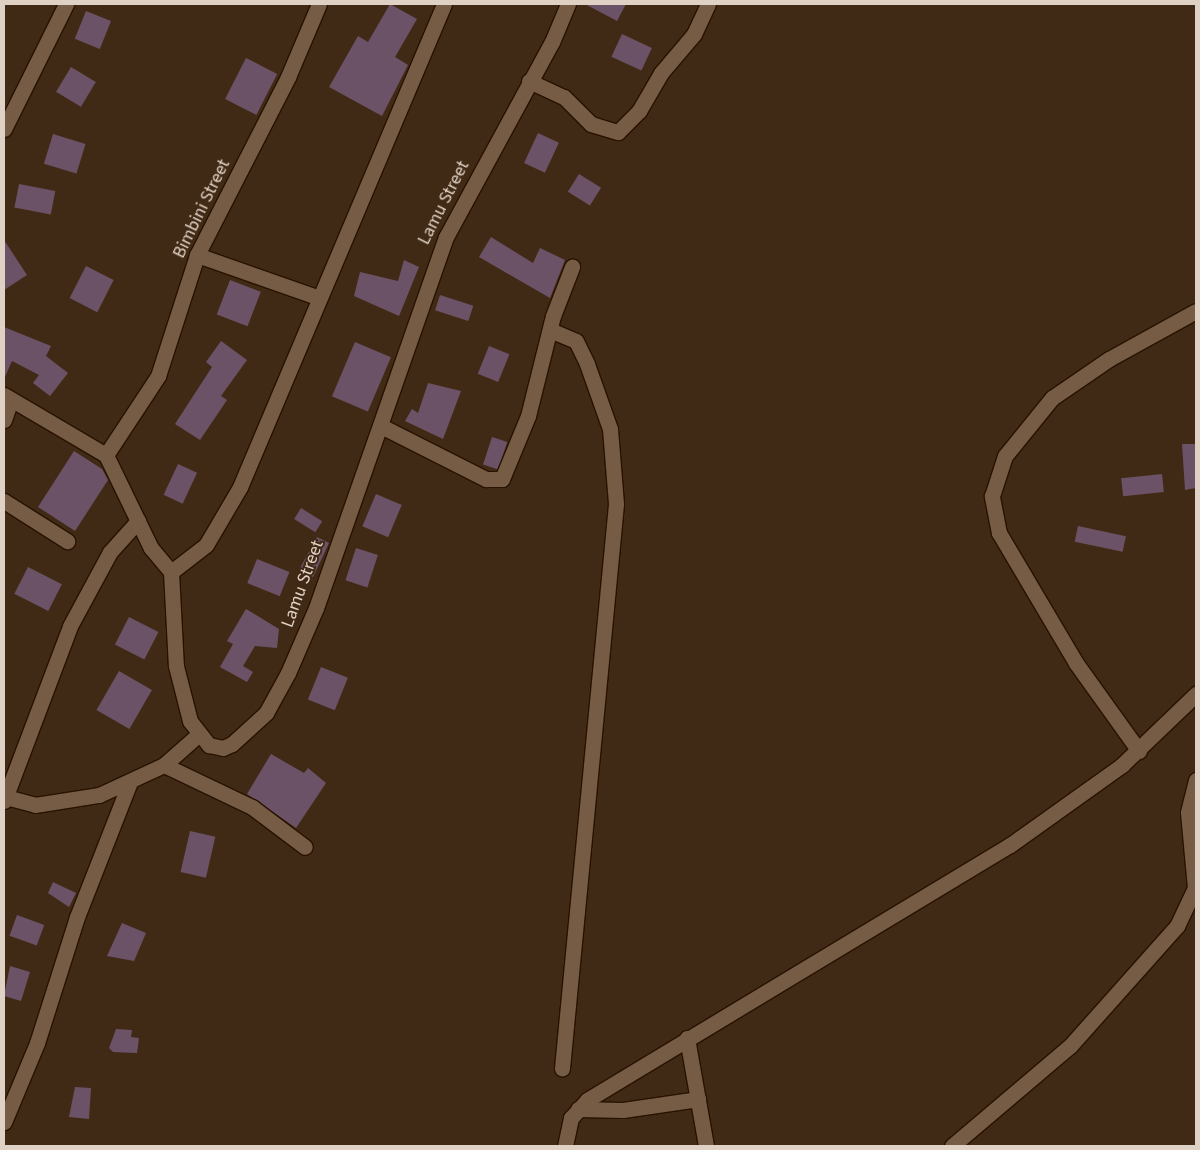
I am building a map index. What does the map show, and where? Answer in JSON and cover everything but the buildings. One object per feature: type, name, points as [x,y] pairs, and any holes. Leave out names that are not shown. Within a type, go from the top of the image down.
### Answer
[{"type":"street","points":[[4,129],[66,4]]},
{"type":"street","name":"Bimbini Street","points":[[106,455],[158,376],[197,255],[288,77],[319,4]]},
{"type":"street","points":[[171,572],[206,545],[221,524],[298,353],[317,297],[444,4]]},
{"type":"street","name":"Lamu Street","points":[[198,735],[209,745],[223,748],[266,713],[316,608],[446,237],[568,4]]},
{"type":"street","points":[[529,81],[564,97],[591,124],[618,132],[639,111],[662,73],[694,34],[708,4]]},
{"type":"street","points":[[197,255],[317,297]]},
{"type":"street","points":[[381,426],[498,481],[528,416],[550,330],[572,267]]},
{"type":"street","points":[[1139,750],[1076,663],[999,533],[992,496],[1005,456],[1052,398],[1109,359],[1196,311]]},
{"type":"street","points":[[550,330],[576,342],[587,364],[610,429],[616,504],[562,1068]]},
{"type":"street","points":[[4,420],[8,397],[106,455],[138,521],[151,548],[171,572],[176,666],[198,735],[164,765],[130,782],[79,801],[35,806],[5,799],[74,618],[110,552],[138,521]]},
{"type":"street","points":[[4,502],[67,541]]},
{"type":"street","points":[[565,1146],[571,1118],[578,1109],[687,1038],[1010,845],[1139,750],[1196,694]]},
{"type":"street","points":[[164,765],[252,807],[305,846]]},
{"type":"street","points":[[952,1146],[1070,1046],[1177,926],[1195,888],[1188,812],[1196,780]]},
{"type":"street","points":[[4,1122],[37,1044],[77,917],[130,782]]},
{"type":"street","points":[[687,1038],[706,1146]]},
{"type":"street","points":[[578,1109],[623,1110],[698,1099]]}]
